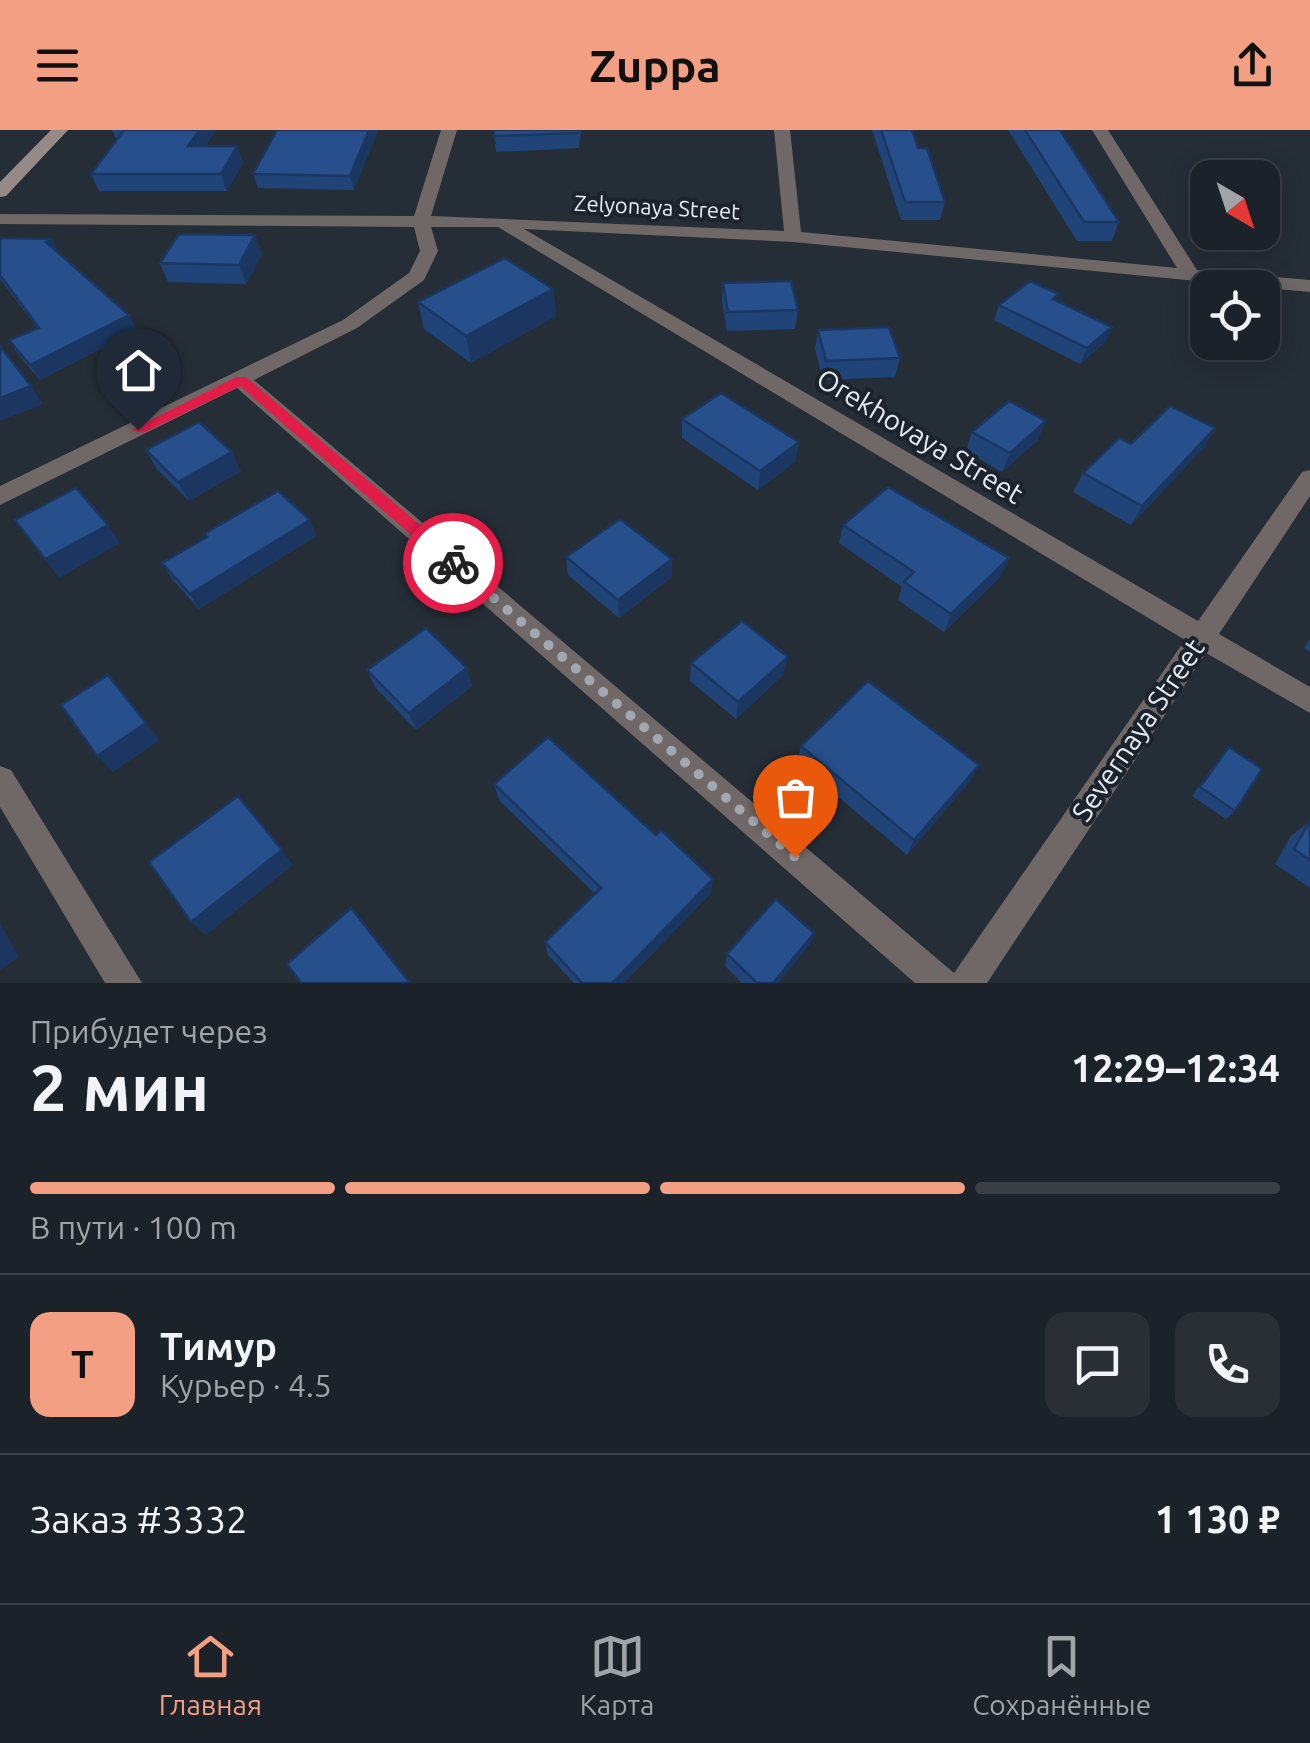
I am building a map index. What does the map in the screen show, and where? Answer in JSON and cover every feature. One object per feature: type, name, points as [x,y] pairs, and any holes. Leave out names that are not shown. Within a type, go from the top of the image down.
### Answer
[{"type":"street","points":[[0,192],[60,130]]},
{"type":"street","points":[[0,496],[350,324],[418,276],[429,251],[421,220],[449,130]]},
{"type":"street","points":[[782,130],[793,236]]},
{"type":"street","points":[[1100,130],[1190,273]]},
{"type":"street","name":"Zelyonaya Street","points":[[0,219],[499,222],[793,236],[1190,273]]},
{"type":"street","name":"Orekhovaya Street","points":[[499,222],[1310,701]]},
{"type":"street","name":"Zelyonaya Street","points":[[1280,283],[1310,286]]},
{"type":"street","points":[[241,380],[941,983]]},
{"type":"street","name":"Severnaya Street","points":[[967,983],[1310,478]]},
{"type":"street","points":[[0,780],[125,983]]},
{"type":"building","points":[[124,130],[199,130],[188,146],[237,146],[221,174],[91,174]]},
{"type":"building","points":[[277,130],[369,130],[350,176],[253,174]]},
{"type":"building","points":[[494,130],[579,130],[494,136]]},
{"type":"building","points":[[881,130],[912,130],[918,148],[927,148],[945,202],[905,202]]},
{"type":"building","points":[[1025,130],[1060,130],[1119,222],[1084,222]]},
{"type":"building","points":[[179,234],[255,235],[239,265],[160,263]]},
{"type":"building","points":[[0,238],[52,239],[46,242],[129,315],[30,365],[9,340],[39,328],[0,275]]},
{"type":"building","points":[[505,258],[553,289],[466,336],[418,302]]},
{"type":"building","points":[[791,281],[798,310],[728,312],[723,283]]},
{"type":"building","points":[[1030,281],[1059,294],[1053,299],[1112,327],[1087,348],[999,305]]},
{"type":"building","points":[[889,327],[900,358],[826,361],[818,330]]},
{"type":"building","points":[[0,346],[31,386],[0,398]]},
{"type":"building","points":[[721,393],[799,442],[760,471],[682,419]]},
{"type":"building","points":[[1009,401],[1046,421],[1010,453],[972,432]]},
{"type":"building","points":[[1170,406],[1215,428],[1142,506],[1083,473],[1119,438],[1131,444]]},
{"type":"building","points":[[199,422],[232,452],[178,482],[146,450]]},
{"type":"building","points":[[888,487],[1009,558],[951,614],[904,582],[914,572],[843,525]]},
{"type":"building","points":[[76,488],[108,525],[45,559],[15,520]]},
{"type":"building","points":[[278,491],[310,520],[190,594],[162,563],[207,537],[204,534]]},
{"type":"building","points":[[620,519],[672,559],[618,600],[566,557]]},
{"type":"building","points":[[742,621],[788,657],[738,702],[691,663]]},
{"type":"building","points":[[426,628],[467,668],[409,713],[367,670]]},
{"type":"building","points":[[108,675],[146,723],[97,756],[61,705]]},
{"type":"building","points":[[868,681],[979,765],[914,840],[801,746]]},
{"type":"building","points":[[548,737],[656,835],[661,830],[713,879],[612,983],[582,983],[545,942],[601,888],[494,784]]},
{"type":"building","points":[[1229,747],[1262,769],[1235,811],[1200,787]]},
{"type":"building","points":[[238,796],[282,850],[191,922],[149,862]]},
{"type":"building","points":[[1310,821],[1310,860],[1294,849]]},
{"type":"building","points":[[776,899],[814,933],[773,983],[757,983],[727,954]]},
{"type":"building","points":[[351,908],[410,983],[301,983],[287,964]]},
{"type":"way so far","points":[[453,563],[795,857]]},
{"type":"route","points":[[138,430],[241,380],[453,563]]}]
